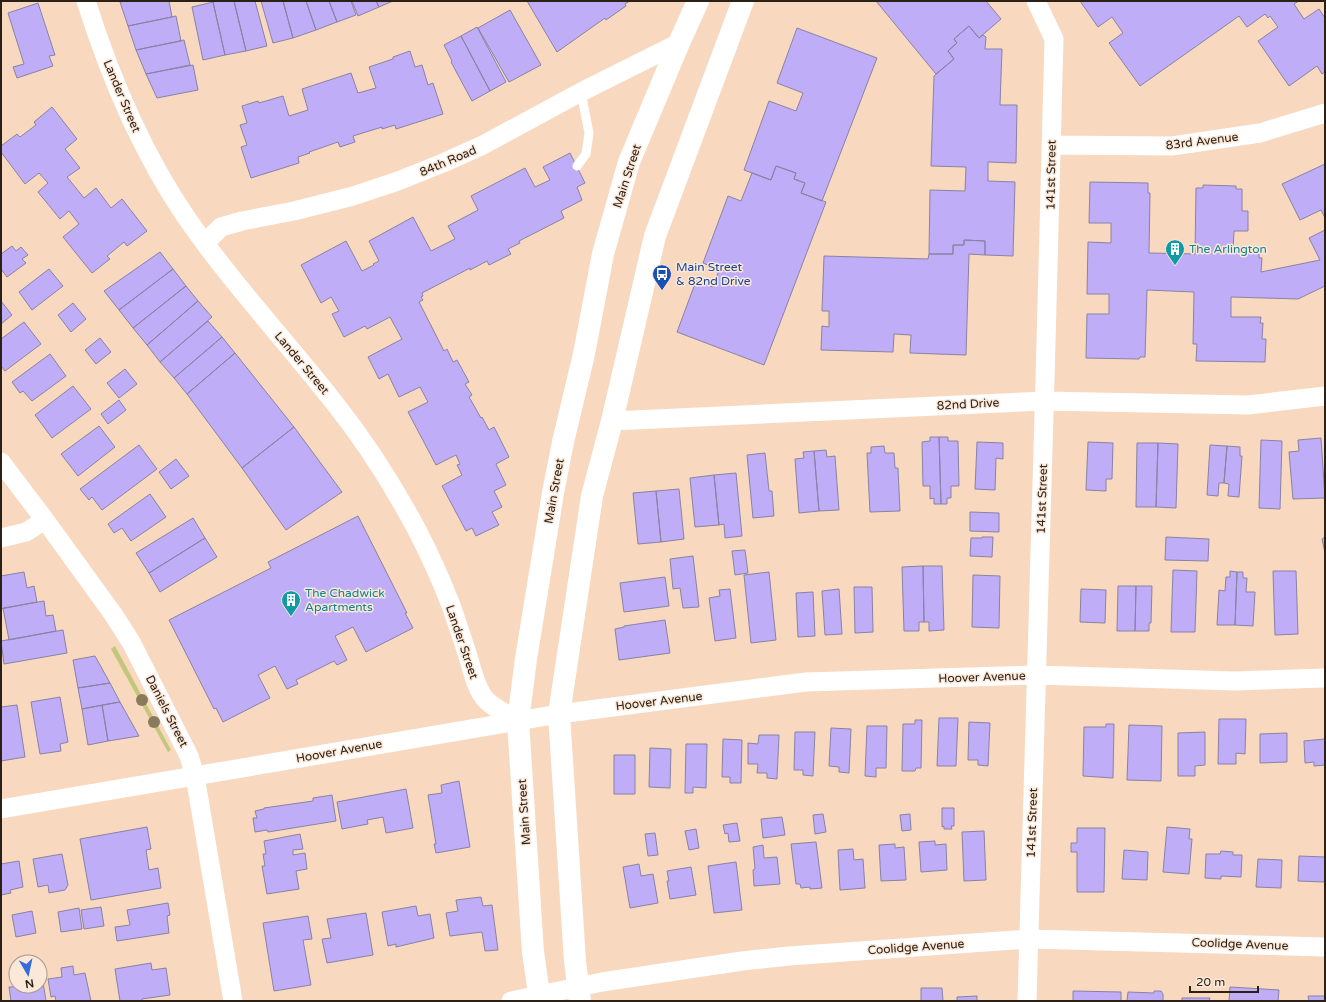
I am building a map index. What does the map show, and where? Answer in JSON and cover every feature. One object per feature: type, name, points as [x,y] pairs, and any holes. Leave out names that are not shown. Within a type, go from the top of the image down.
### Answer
[{"type":"main road","name":"Main Street","points":[[540,998],[534,952],[518,722],[526,659],[553,493],[563,442],[584,354],[603,254],[629,162],[678,43],[698,1]]},
{"type":"main road","points":[[579,994],[575,962],[559,714],[592,496],[612,421],[655,236],[743,1]]},
{"type":"street","name":"Lander Street","points":[[86,1],[111,74],[128,114],[149,156],[171,194],[205,243],[335,402],[370,450],[398,495],[438,574],[452,607],[476,684],[485,699],[518,722]]},
{"type":"street","name":"141st Street","points":[[1027,1001],[1054,39],[1036,1]]},
{"type":"street","name":"84th Road","points":[[205,243],[221,227],[353,196],[404,179],[483,145],[581,92],[678,43]]},
{"type":"street","name":"83rd Avenue","points":[[1052,144],[1172,146],[1260,133],[1325,113]]},
{"type":"street","name":"82nd Drive","points":[[612,421],[1045,401],[1248,404],[1325,396]]},
{"type":"street","name":"Daniels Street","points":[[1,462],[113,614],[131,642],[189,756],[195,776],[233,1001]]},
{"type":"street","points":[[1,538],[26,532],[45,520]]},
{"type":"street","name":"Hoover Avenue","points":[[1,809],[559,714],[806,682],[1036,675],[1234,681],[1325,678]]},
{"type":"street","name":"Coolidge Avenue","points":[[511,1001],[579,994],[602,982],[734,962],[782,957],[1029,939],[1325,947]]},
{"type":"lane","points":[[577,166],[586,154],[589,133],[581,92]]},
{"type":"green space","points":[[115,646],[171,750],[168,752],[111,649]]},
{"type":"building","points":[[169,1],[172,17],[128,26],[120,2]]},
{"type":"building","points":[[234,1],[246,51],[225,55],[213,2]]},
{"type":"building","points":[[234,1],[255,1],[267,46],[246,51]]},
{"type":"building","points":[[261,1],[283,1],[293,38],[273,43]]},
{"type":"building","points":[[283,1],[306,1],[316,30],[293,38]]},
{"type":"building","points":[[306,1],[329,1],[337,22],[316,30]]},
{"type":"building","points":[[329,1],[351,1],[356,15],[337,22]]},
{"type":"building","points":[[352,1],[376,1],[379,7],[358,16]]},
{"type":"building","points":[[376,1],[393,1],[379,7]]},
{"type":"building","points":[[527,1],[630,1],[625,4],[626,6],[606,20],[605,18],[557,52]]},
{"type":"building","points":[[876,1],[986,1],[1001,19],[979,38],[969,26],[954,39],[957,43],[948,51],[954,59],[936,74]]},
{"type":"building","points":[[1080,1],[1299,1],[1294,4],[1304,19],[1319,9],[1325,18],[1325,72],[1322,74],[1317,66],[1289,86],[1258,41],[1278,27],[1270,16],[1268,18],[1265,14],[1247,27],[1239,16],[1140,86],[1109,43],[1123,33],[1112,17],[1098,27]]},
{"type":"building","points":[[213,2],[225,55],[203,60],[192,7]]},
{"type":"building","points":[[38,3],[55,55],[49,56],[53,66],[17,78],[13,67],[24,64],[8,13]]},
{"type":"building","points":[[510,10],[541,65],[509,82],[478,28]]},
{"type":"building","points":[[176,16],[181,41],[136,50],[128,26]]},
{"type":"building","points":[[969,26],[979,38],[983,35],[986,37],[985,49],[1002,49],[1000,105],[1017,105],[1016,163],[988,162],[988,181],[1015,182],[1013,256],[985,255],[985,241],[964,240],[964,245],[953,245],[953,254],[929,254],[930,190],[965,191],[966,167],[931,166],[934,76],[954,59],[948,51],[957,43],[954,39]]},
{"type":"building","points":[[477,27],[506,82],[490,91],[461,36]]},
{"type":"building","points":[[797,28],[877,58],[822,201],[801,193],[805,183],[794,179],[796,173],[776,166],[771,180],[744,170],[769,101],[796,111],[803,93],[777,83]]},
{"type":"building","points":[[461,36],[490,91],[472,101],[451,62],[452,61],[444,45]]},
{"type":"building","points":[[184,40],[190,65],[146,74],[136,50]]},
{"type":"building","points":[[410,51],[415,67],[422,65],[428,85],[433,83],[443,114],[396,129],[395,125],[382,129],[382,127],[353,136],[355,142],[340,147],[338,142],[309,152],[310,153],[298,157],[299,163],[251,178],[241,147],[247,145],[240,125],[247,123],[242,106],[283,96],[289,116],[308,110],[302,89],[351,73],[358,93],[376,88],[369,67],[393,59],[393,57]]},
{"type":"building","points":[[193,65],[198,90],[157,98],[146,74]]},
{"type":"building","points":[[52,107],[77,139],[65,149],[80,168],[67,177],[84,198],[96,188],[111,208],[122,199],[147,231],[127,246],[124,242],[107,256],[110,259],[92,273],[63,237],[79,224],[69,211],[60,219],[38,192],[48,183],[39,173],[25,184],[1,152],[1,146],[17,134],[20,137],[36,125],[34,122]]},
{"type":"building","points":[[570,153],[585,183],[577,187],[582,200],[561,211],[564,218],[519,241],[520,243],[508,249],[511,254],[489,265],[487,261],[470,270],[470,268],[422,293],[423,296],[421,297],[423,300],[419,302],[444,351],[447,349],[453,362],[457,360],[469,382],[465,384],[472,395],[469,397],[481,418],[482,417],[489,430],[494,427],[509,457],[496,464],[506,485],[494,491],[502,507],[492,512],[499,525],[476,536],[472,528],[466,531],[442,486],[462,475],[457,465],[460,464],[456,455],[436,465],[408,412],[428,402],[420,387],[399,397],[388,374],[379,379],[368,357],[402,339],[390,317],[367,329],[365,326],[344,337],[332,314],[339,311],[331,297],[321,303],[301,265],[346,241],[362,271],[379,261],[369,241],[413,217],[431,251],[455,239],[448,226],[478,210],[471,196],[525,168],[535,187],[550,180],[543,167]]},
{"type":"building","points":[[1325,164],[1325,218],[1321,210],[1300,220],[1282,184]]},
{"type":"building","points":[[776,166],[796,173],[794,179],[805,183],[801,193],[826,202],[764,365],[677,332],[696,281],[713,287],[719,270],[703,263],[728,196],[741,201],[752,173],[771,180]]},
{"type":"building","name":"The Arlington","points":[[1090,182],[1148,183],[1148,193],[1150,193],[1149,253],[1195,254],[1196,188],[1203,188],[1203,185],[1236,186],[1236,189],[1242,189],[1242,211],[1248,211],[1248,231],[1234,231],[1233,251],[1259,252],[1259,258],[1262,258],[1261,272],[1320,260],[1309,238],[1325,230],[1325,286],[1298,299],[1231,297],[1231,317],[1261,317],[1260,323],[1263,323],[1262,339],[1266,339],[1265,362],[1196,361],[1197,344],[1193,344],[1194,292],[1147,290],[1145,357],[1140,357],[1139,359],[1086,358],[1087,314],[1109,314],[1109,294],[1087,294],[1088,242],[1111,243],[1111,223],[1089,223]]},
{"type":"building","points":[[964,240],[985,241],[985,255],[969,254],[966,355],[910,353],[911,335],[894,334],[893,352],[821,350],[822,326],[829,327],[829,311],[822,311],[824,256],[928,259],[929,254],[953,254],[953,245],[964,245]]},
{"type":"building","points":[[12,246],[16,251],[21,247],[28,255],[22,259],[26,263],[7,277],[1,269],[1,254]]},
{"type":"building","points":[[160,252],[173,269],[119,310],[104,291]]},
{"type":"building","points":[[49,269],[63,286],[32,310],[19,292]]},
{"type":"building","points":[[173,269],[186,286],[133,328],[119,310]]},
{"type":"building","points":[[186,286],[198,301],[147,345],[133,328]]},
{"type":"building","points":[[1,301],[12,315],[1,324]]},
{"type":"building","points":[[198,301],[212,317],[160,362],[147,345]]},
{"type":"building","points":[[73,303],[86,319],[71,332],[58,315]]},
{"type":"building","points":[[208,321],[222,337],[174,378],[160,362]]},
{"type":"building","points":[[24,322],[41,344],[5,371],[1,366],[1,339]]},
{"type":"building","points":[[222,337],[235,353],[187,394],[174,378]]},
{"type":"building","points":[[100,338],[111,352],[96,364],[85,350]]},
{"type":"building","points":[[235,353],[294,427],[242,468],[187,394]]},
{"type":"building","points":[[50,354],[66,376],[32,401],[23,391],[20,393],[12,382]]},
{"type":"building","points":[[125,369],[137,384],[119,398],[107,383]]},
{"type":"building","points":[[73,386],[91,409],[52,438],[35,415]]},
{"type":"building","points":[[119,400],[126,410],[108,424],[101,414]]},
{"type":"building","points":[[99,426],[115,447],[78,476],[61,454]]},
{"type":"building","points":[[294,427],[342,492],[286,530],[242,468]]},
{"type":"building","points":[[930,437],[939,437],[941,504],[934,504],[934,498],[930,499],[930,486],[923,486],[922,442],[930,441]]},
{"type":"building","points":[[939,437],[948,437],[948,441],[958,441],[959,486],[951,486],[951,498],[947,498],[947,504],[941,504]]},
{"type":"building","points":[[1321,438],[1325,498],[1293,499],[1289,452],[1299,451],[1298,440]]},
{"type":"building","points":[[1261,440],[1282,441],[1280,509],[1259,508]]},
{"type":"building","points":[[977,442],[1003,443],[1003,459],[996,458],[995,490],[975,489]]},
{"type":"building","points":[[1088,442],[1113,443],[1112,479],[1106,479],[1106,491],[1086,490]]},
{"type":"building","points":[[1137,443],[1158,443],[1156,507],[1136,507]]},
{"type":"building","points":[[1158,443],[1178,444],[1176,508],[1156,507]]},
{"type":"building","points":[[139,445],[157,469],[102,510],[92,497],[89,500],[80,489]]},
{"type":"building","points":[[1210,445],[1227,446],[1224,483],[1219,483],[1218,496],[1207,495]]},
{"type":"building","points":[[884,446],[885,453],[894,453],[895,468],[898,468],[900,511],[870,512],[867,453],[871,453],[871,447]]},
{"type":"building","points":[[1227,446],[1240,447],[1240,456],[1242,456],[1239,497],[1228,496],[1229,484],[1224,483]]},
{"type":"building","points":[[826,450],[827,457],[835,456],[839,510],[819,511],[814,451]]},
{"type":"building","points":[[814,451],[819,511],[799,513],[795,459],[804,458],[803,452]]},
{"type":"building","points":[[765,453],[769,491],[772,491],[774,516],[753,518],[747,455]]},
{"type":"building","points":[[176,459],[189,476],[171,489],[159,472]]},
{"type":"building","points":[[736,473],[742,536],[725,538],[724,524],[719,525],[714,475]]},
{"type":"building","points":[[714,475],[719,525],[695,527],[690,478]]},
{"type":"building","points":[[679,489],[684,539],[661,542],[656,491]]},
{"type":"building","points":[[656,491],[661,542],[638,544],[633,493]]},
{"type":"building","points":[[150,494],[166,517],[131,541],[122,528],[114,533],[108,524]]},
{"type":"building","points":[[970,512],[999,513],[999,532],[970,531]]},
{"type":"building","name":"The Chadwick Apartments","points":[[358,516],[407,613],[405,613],[413,628],[366,652],[353,627],[335,636],[347,660],[337,665],[334,661],[296,680],[298,684],[287,689],[275,666],[258,675],[270,698],[223,722],[216,708],[214,709],[169,620],[271,568],[268,562]]},
{"type":"building","points":[[193,518],[205,538],[149,573],[136,553]]},
{"type":"building","points":[[993,537],[992,557],[970,556],[971,538]]},
{"type":"building","points":[[1166,537],[1209,539],[1208,561],[1165,560]]},
{"type":"building","points":[[1325,537],[1325,553],[1322,539]]},
{"type":"building","points":[[205,538],[217,557],[160,592],[149,573]]},
{"type":"building","points":[[745,550],[748,573],[735,575],[732,551]]},
{"type":"building","points":[[693,556],[699,607],[683,608],[680,588],[673,589],[670,559]]},
{"type":"building","points":[[923,566],[942,566],[944,630],[929,631],[929,622],[924,622]]},
{"type":"building","points":[[923,566],[924,622],[919,622],[919,631],[904,631],[902,567]]},
{"type":"building","points":[[1173,570],[1197,571],[1195,632],[1171,632]]},
{"type":"building","points":[[1230,571],[1237,572],[1235,625],[1217,625],[1219,590],[1225,591],[1226,577],[1230,577]]},
{"type":"building","points":[[1273,571],[1296,571],[1298,634],[1275,635]]},
{"type":"building","points":[[24,572],[27,588],[34,586],[37,602],[1,609],[1,576]]},
{"type":"building","points":[[769,572],[776,640],[751,643],[744,575]]},
{"type":"building","points":[[1237,572],[1243,572],[1243,578],[1247,578],[1246,592],[1255,592],[1253,626],[1235,625]]},
{"type":"building","points":[[973,575],[1000,576],[999,628],[972,627]]},
{"type":"building","points":[[665,577],[669,606],[624,612],[620,583]]},
{"type":"building","points":[[1118,586],[1136,586],[1135,631],[1117,631]]},
{"type":"building","points":[[1136,586],[1152,586],[1151,623],[1149,623],[1149,631],[1135,631]]},
{"type":"building","points":[[854,587],[872,587],[873,632],[855,633]]},
{"type":"building","points":[[730,589],[736,638],[715,641],[709,598],[720,596],[719,590]]},
{"type":"building","points":[[839,589],[842,634],[825,635],[822,591]]},
{"type":"building","points":[[1081,589],[1106,590],[1105,623],[1080,622]]},
{"type":"building","points":[[813,592],[815,636],[798,637],[796,593]]},
{"type":"building","points":[[44,601],[46,616],[53,615],[56,631],[9,640],[3,608]]},
{"type":"building","points":[[665,620],[670,653],[619,660],[615,629],[624,626]]},
{"type":"building","points":[[63,630],[67,653],[4,664],[1,641]]},
{"type":"building","points":[[95,656],[110,683],[78,688],[73,660]]},
{"type":"building","points":[[110,683],[120,702],[82,709],[78,688]]},
{"type":"building","points":[[60,697],[68,742],[60,744],[61,751],[40,754],[31,702]]},
{"type":"building","points":[[120,702],[139,736],[108,741],[102,705]]},
{"type":"building","points":[[17,705],[25,757],[1,761],[1,707]]},
{"type":"building","points":[[102,705],[108,741],[88,745],[82,709]]},
{"type":"building","points":[[939,718],[958,718],[956,766],[937,766]]},
{"type":"building","points":[[1219,719],[1246,719],[1245,754],[1236,753],[1236,764],[1218,764]]},
{"type":"building","points":[[915,720],[922,720],[921,768],[916,768],[915,771],[902,771],[903,724],[915,724]]},
{"type":"building","points":[[969,722],[990,723],[988,766],[978,765],[978,760],[968,760]]},
{"type":"building","points":[[1106,724],[1114,724],[1113,778],[1083,776],[1084,727],[1106,727]]},
{"type":"building","points":[[1129,725],[1162,726],[1161,781],[1127,780]]},
{"type":"building","points":[[867,726],[887,726],[886,768],[876,768],[876,777],[865,776]]},
{"type":"building","points":[[831,728],[851,729],[849,773],[839,772],[839,767],[829,766]]},
{"type":"building","points":[[795,732],[815,732],[813,776],[803,775],[803,770],[794,770]]},
{"type":"building","points":[[1205,732],[1205,765],[1195,766],[1195,776],[1178,776],[1178,733]]},
{"type":"building","points":[[1287,733],[1287,762],[1260,763],[1260,734]]},
{"type":"building","points":[[759,735],[779,735],[777,779],[767,778],[767,773],[757,773],[758,764],[748,764],[748,743],[758,744]]},
{"type":"building","points":[[723,739],[742,740],[741,783],[730,783],[730,777],[722,777]]},
{"type":"building","points":[[1325,739],[1325,765],[1314,766],[1314,762],[1305,763],[1304,741]]},
{"type":"building","points":[[686,744],[707,744],[706,788],[693,787],[693,793],[685,793]]},
{"type":"building","points":[[650,748],[671,749],[670,788],[649,787]]},
{"type":"building","points":[[614,755],[635,755],[635,794],[614,794]]},
{"type":"building","points":[[459,781],[470,847],[436,853],[434,844],[436,844],[428,795],[442,793],[441,785]]},
{"type":"building","points":[[406,789],[413,828],[386,833],[383,817],[367,820],[368,824],[342,829],[337,802]]},
{"type":"building","points":[[332,795],[336,821],[268,832],[267,830],[255,832],[253,818],[257,818],[255,811],[264,808],[313,801],[313,798]]},
{"type":"building","points":[[942,808],[954,808],[954,826],[951,826],[952,829],[944,829],[944,826],[942,827]]},
{"type":"building","points":[[823,814],[826,832],[815,834],[813,815]]},
{"type":"building","points":[[910,814],[911,830],[902,831],[900,815]]},
{"type":"building","points":[[782,817],[785,835],[763,838],[761,819]]},
{"type":"building","points":[[737,823],[740,841],[729,842],[728,833],[725,834],[723,825]]},
{"type":"building","points":[[147,827],[151,849],[146,850],[149,870],[158,868],[161,888],[91,900],[80,839]]},
{"type":"building","points":[[1167,827],[1190,829],[1189,839],[1192,839],[1189,874],[1163,872]]},
{"type":"building","points":[[1077,828],[1105,828],[1104,892],[1077,892],[1077,852],[1071,852],[1071,843],[1077,843]]},
{"type":"building","points":[[696,829],[699,848],[689,850],[685,831]]},
{"type":"building","points":[[984,831],[986,880],[964,881],[962,832]]},
{"type":"building","points":[[655,833],[658,855],[648,856],[645,834]]},
{"type":"building","points":[[300,834],[303,849],[293,850],[293,855],[305,853],[307,869],[296,871],[299,889],[267,894],[262,866],[265,866],[263,854],[266,854],[264,841]]},
{"type":"building","points":[[935,841],[935,845],[946,844],[947,870],[921,872],[919,842]]},
{"type":"building","points":[[816,842],[822,888],[801,888],[800,884],[796,884],[791,844]]},
{"type":"building","points":[[895,844],[895,848],[904,847],[906,880],[881,881],[879,845]]},
{"type":"building","points":[[763,845],[764,858],[777,857],[780,884],[754,886],[753,870],[755,869],[753,847]]},
{"type":"building","points":[[853,849],[854,860],[863,859],[865,888],[840,890],[838,850]]},
{"type":"building","points":[[1124,850],[1148,852],[1147,880],[1122,879]]},
{"type":"building","points":[[1221,851],[1233,852],[1233,855],[1242,855],[1241,877],[1221,876],[1221,879],[1205,878],[1206,854],[1220,854]]},
{"type":"building","points":[[62,854],[68,885],[65,890],[49,893],[48,885],[38,887],[33,859]]},
{"type":"building","points":[[1299,856],[1325,857],[1325,882],[1298,881]]},
{"type":"building","points":[[1258,859],[1282,860],[1281,888],[1256,887]]},
{"type":"building","points":[[19,861],[23,887],[10,890],[11,893],[1,895],[1,864]]},
{"type":"building","points":[[736,862],[742,910],[714,913],[708,866]]},
{"type":"building","points":[[639,864],[641,876],[653,874],[658,903],[630,908],[623,867]]},
{"type":"building","points":[[691,867],[696,895],[670,899],[667,871]]},
{"type":"building","points":[[481,897],[483,906],[492,905],[498,950],[485,951],[482,932],[450,936],[446,913],[458,911],[456,900]]},
{"type":"building","points":[[168,903],[170,915],[167,916],[169,933],[117,941],[115,927],[130,925],[127,910]]},
{"type":"building","points":[[416,906],[418,916],[430,914],[434,938],[396,947],[396,944],[388,946],[382,912]]},
{"type":"building","points":[[101,907],[104,926],[84,929],[81,910]]},
{"type":"building","points":[[79,908],[82,929],[61,932],[58,912]]},
{"type":"building","points":[[32,911],[36,933],[16,937],[12,915]]},
{"type":"building","points":[[366,913],[373,955],[327,963],[322,939],[331,938],[327,919]]},
{"type":"building","points":[[308,916],[312,939],[303,940],[311,985],[274,991],[263,923]]},
{"type":"building","points":[[151,963],[152,970],[166,968],[170,995],[142,999],[142,1001],[120,1001],[115,969]]},
{"type":"building","points":[[73,966],[74,975],[85,973],[91,1001],[56,1001],[55,996],[51,997],[48,979],[62,977],[61,968]]},
{"type":"building","points":[[1230,987],[1279,990],[1278,1001],[1229,1001]]},
{"type":"building","points":[[921,988],[942,988],[943,1001],[921,1001]]},
{"type":"building","points":[[1073,991],[1121,992],[1121,1001],[1073,1001]]},
{"type":"building","points":[[1154,991],[1161,991],[1163,994],[1163,1001],[1127,1001],[1128,992],[1154,993]]},
{"type":"building","points":[[10,994],[45,994],[46,1001],[11,1001]]},
{"type":"building","points":[[977,996],[977,1001],[957,1001],[957,997]]},
{"type":"building","points":[[1308,996],[1325,996],[1325,1001],[1309,1001]]},
{"type":"building","points":[[1182,998],[1210,998],[1209,1001],[1182,1001]]},
{"type":"place","name":"The Arlington","points":[[1175,266]]},
{"type":"place","name":"Main Street & 82nd Drive","points":[[662,291]]},
{"type":"place","name":"The Chadwick Apartments","points":[[291,617]]}]
